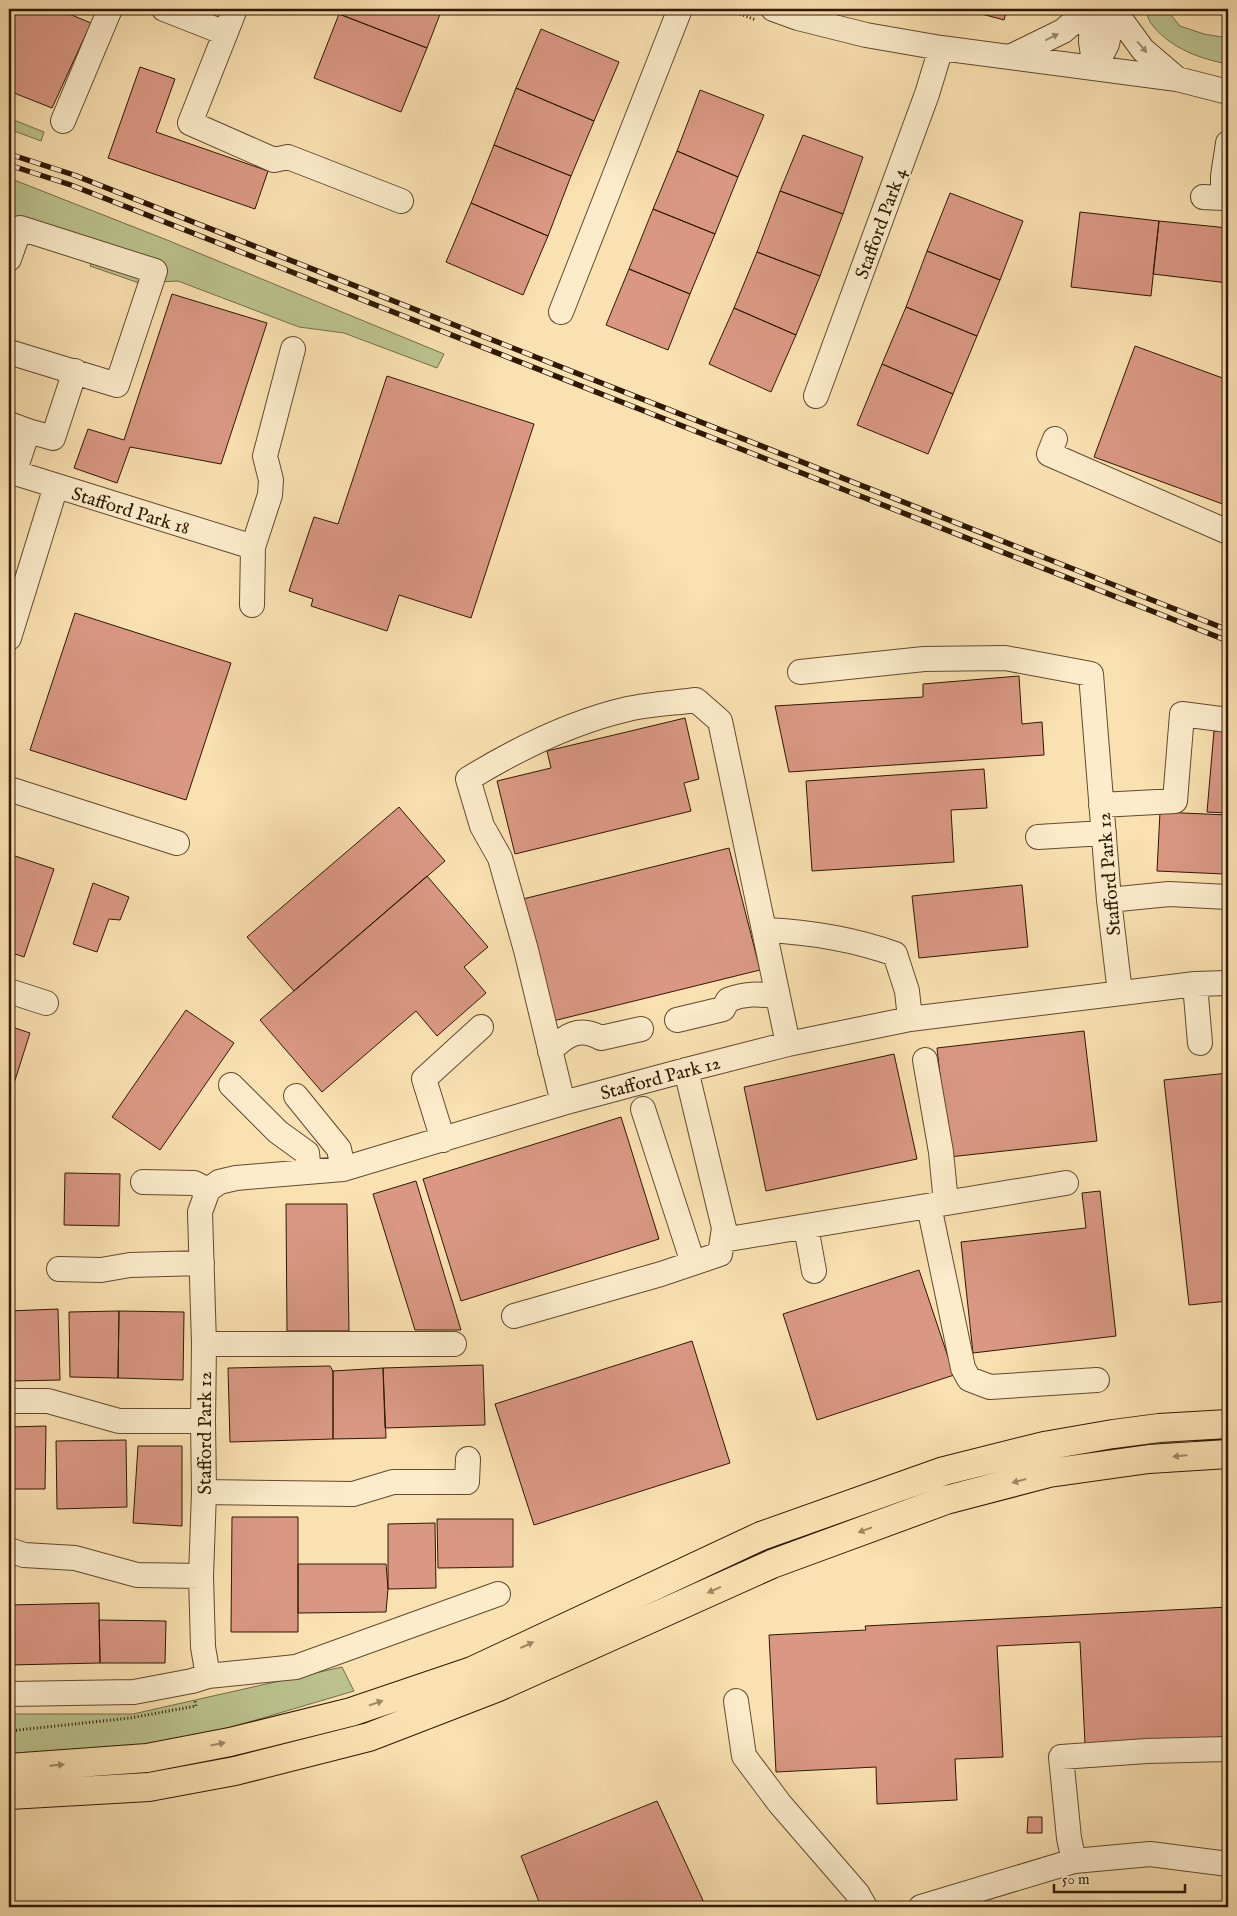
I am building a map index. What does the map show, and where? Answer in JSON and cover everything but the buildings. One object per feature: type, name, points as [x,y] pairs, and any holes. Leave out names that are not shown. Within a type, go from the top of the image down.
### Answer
[{"type":"highway","points":[[9,1768],[147,1758],[230,1742],[351,1712],[472,1671],[761,1536],[944,1471],[1044,1446],[1113,1434],[1228,1424]]},
{"type":"highway","points":[[9,1795],[149,1787],[235,1771],[369,1737],[496,1688],[772,1564],[946,1500],[1049,1473],[1149,1459],[1228,1454]]},
{"type":"street","points":[[63,121],[110,9]]},
{"type":"street","points":[[164,9],[222,41]]},
{"type":"street","points":[[235,9],[190,123],[274,160],[288,157],[401,201]]},
{"type":"street","points":[[561,312],[680,9]]},
{"type":"street","points":[[773,9],[798,18],[866,35],[941,48],[1177,79],[1228,92]]},
{"type":"street","points":[[1010,57],[1102,9]]},
{"type":"street","points":[[1095,68],[1107,44],[1102,9]]},
{"type":"street","points":[[1102,9],[1143,50],[1177,79]]},
{"type":"street","name":"Stafford Park 4","points":[[816,396],[927,94],[941,48]]},
{"type":"street","points":[[1218,198],[1224,176],[1228,143]]},
{"type":"street","points":[[9,259],[20,228],[155,271],[116,385],[9,352]]},
{"type":"street","points":[[252,605],[253,547],[270,495],[271,480],[265,456],[293,349]]},
{"type":"street","points":[[11,472],[19,428],[54,438],[75,372]]},
{"type":"street","points":[[1055,439],[1049,454],[1228,532]]},
{"type":"street","name":"Stafford Park 18","points":[[11,472],[253,547]]},
{"type":"street","points":[[9,638],[56,486]]},
{"type":"street","name":"Stafford Park 12","points":[[800,672],[924,659],[1005,658],[1091,674],[1109,900],[1120,993]]},
{"type":"street","points":[[563,1103],[526,950],[500,858],[482,826],[468,779],[495,762],[568,727],[628,708],[696,700],[720,721],[788,1044]]},
{"type":"street","points":[[1101,804],[1175,801],[1182,714],[1228,720]]},
{"type":"street","points":[[9,789],[177,843]]},
{"type":"street","points":[[1038,837],[1104,833]]},
{"type":"street","points":[[1109,900],[1169,894],[1228,897]]},
{"type":"street","points":[[765,930],[800,932],[868,944],[895,954],[907,991],[910,1019]]},
{"type":"street","name":"Stafford Park 12","points":[[208,1676],[203,1647],[201,1576],[204,1492],[204,1344],[200,1212],[208,1190],[219,1182],[236,1178],[343,1169],[563,1103],[686,1070],[788,1044],[910,1019],[1195,984],[1228,983]]},
{"type":"street","points":[[1195,984],[1200,1043]]},
{"type":"street","points":[[9,991],[46,1003]]},
{"type":"street","points":[[677,1020],[723,1009],[728,1000],[741,994],[754,993],[777,996]]},
{"type":"street","points":[[443,1140],[424,1079],[481,1027]]},
{"type":"street","points":[[550,1051],[562,1039],[571,1034],[591,1033],[601,1038],[641,1029]]},
{"type":"street","points":[[925,1060],[941,1152],[937,1204],[963,1368],[969,1379],[990,1387],[1096,1380]]},
{"type":"street","points":[[514,1316],[720,1254],[724,1228],[686,1070]]},
{"type":"street","points":[[232,1085],[278,1132],[307,1153],[309,1172]]},
{"type":"street","points":[[296,1096],[339,1149],[343,1169]]},
{"type":"street","points":[[643,1109],[693,1263]]},
{"type":"street","points":[[142,1182],[194,1183],[208,1190]]},
{"type":"street","points":[[723,1240],[1066,1183]]},
{"type":"street","points":[[806,1226],[814,1271]]},
{"type":"street","points":[[59,1269],[101,1270],[130,1265],[202,1263]]},
{"type":"street","points":[[204,1344],[454,1344]]},
{"type":"street","points":[[9,1401],[48,1401],[119,1421],[203,1421]]},
{"type":"street","points":[[204,1492],[354,1494],[393,1482],[467,1482],[468,1459]]},
{"type":"street","points":[[9,1550],[24,1556],[75,1558],[137,1575],[201,1576]]},
{"type":"street","points":[[9,1694],[134,1692],[208,1676],[296,1667],[498,1594]]},
{"type":"street","points":[[736,1701],[744,1756],[780,1804],[858,1893],[865,1907]]},
{"type":"street","points":[[1074,1860],[1069,1838],[1061,1757],[1147,1751],[1228,1749]]},
{"type":"street","points":[[921,1907],[1074,1860],[1150,1854],[1228,1864]]},
{"type":"path","points":[[9,1731],[130,1718],[196,1706]]},
{"type":"green space","points":[[1145,9],[1166,9],[1180,26],[1204,34],[1228,38],[1228,64],[1197,56],[1178,47],[1161,34],[1152,24]]},
{"type":"green space","points":[[9,118],[44,132],[41,141],[9,129]]},
{"type":"green space","points":[[9,178],[167,240],[444,354],[437,368],[344,333],[299,327],[178,281],[139,283],[90,266],[93,257],[26,219],[9,214]]},
{"type":"green space","points":[[342,1667],[354,1691],[202,1736],[93,1753],[9,1755],[9,1714],[133,1714]]},
{"type":"railway","points":[[9,154],[74,175],[1228,630]]},
{"type":"railway","points":[[9,165],[71,185],[1228,641]]}]
